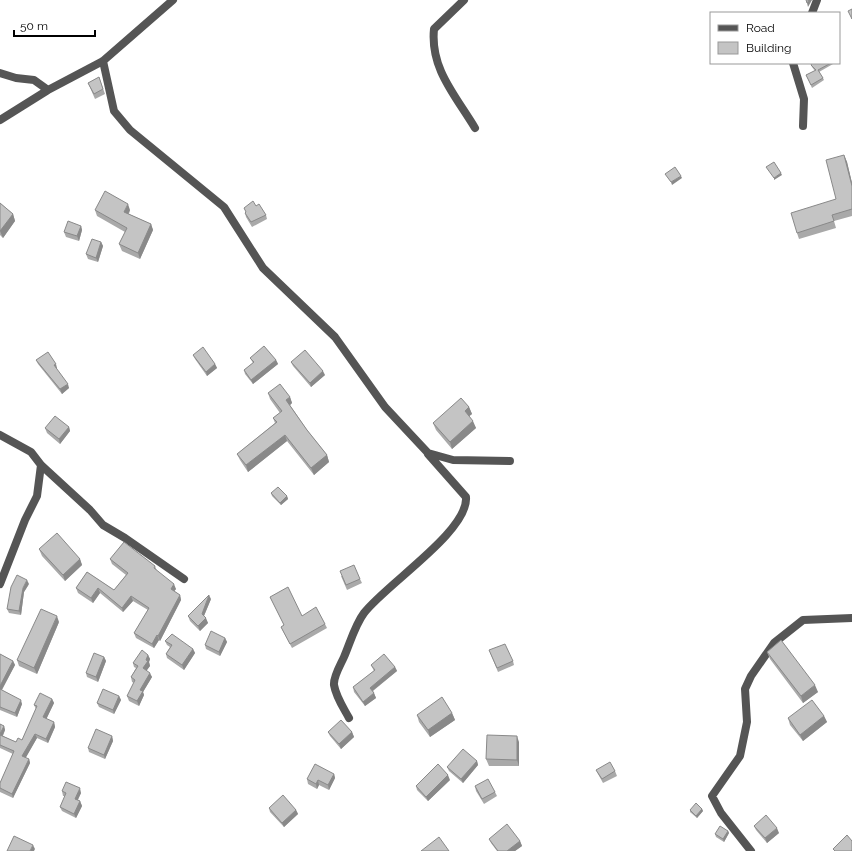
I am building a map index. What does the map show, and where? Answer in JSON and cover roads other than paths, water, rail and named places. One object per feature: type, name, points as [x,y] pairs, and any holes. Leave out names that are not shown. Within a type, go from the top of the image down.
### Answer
[{"type":"street","points":[[0,120],[48,90],[103,62],[173,0]]},
{"type":"street","points":[[464,0],[434,29],[433,39],[441,74],[475,128]]},
{"type":"street","points":[[812,12],[817,0]]},
{"type":"street","points":[[103,62],[114,111],[130,130],[224,207],[263,268],[335,337],[385,407],[418,441],[466,497],[466,504],[458,520],[435,549],[405,574],[364,613],[354,631],[333,683],[336,696],[349,718]]},
{"type":"street","points":[[792,64],[804,99],[803,126]]},
{"type":"street","points":[[0,73],[16,78],[34,80],[48,90]]},
{"type":"street","points":[[0,435],[31,452],[41,465],[90,510],[103,525],[125,538],[184,579]]},
{"type":"street","points":[[428,453],[453,460],[510,461]]},
{"type":"street","points":[[0,584],[25,520],[37,496],[41,465]]},
{"type":"street","points":[[751,851],[721,813],[712,796],[740,756],[747,722],[745,689],[751,676],[774,643],[803,620],[852,618]]}]
